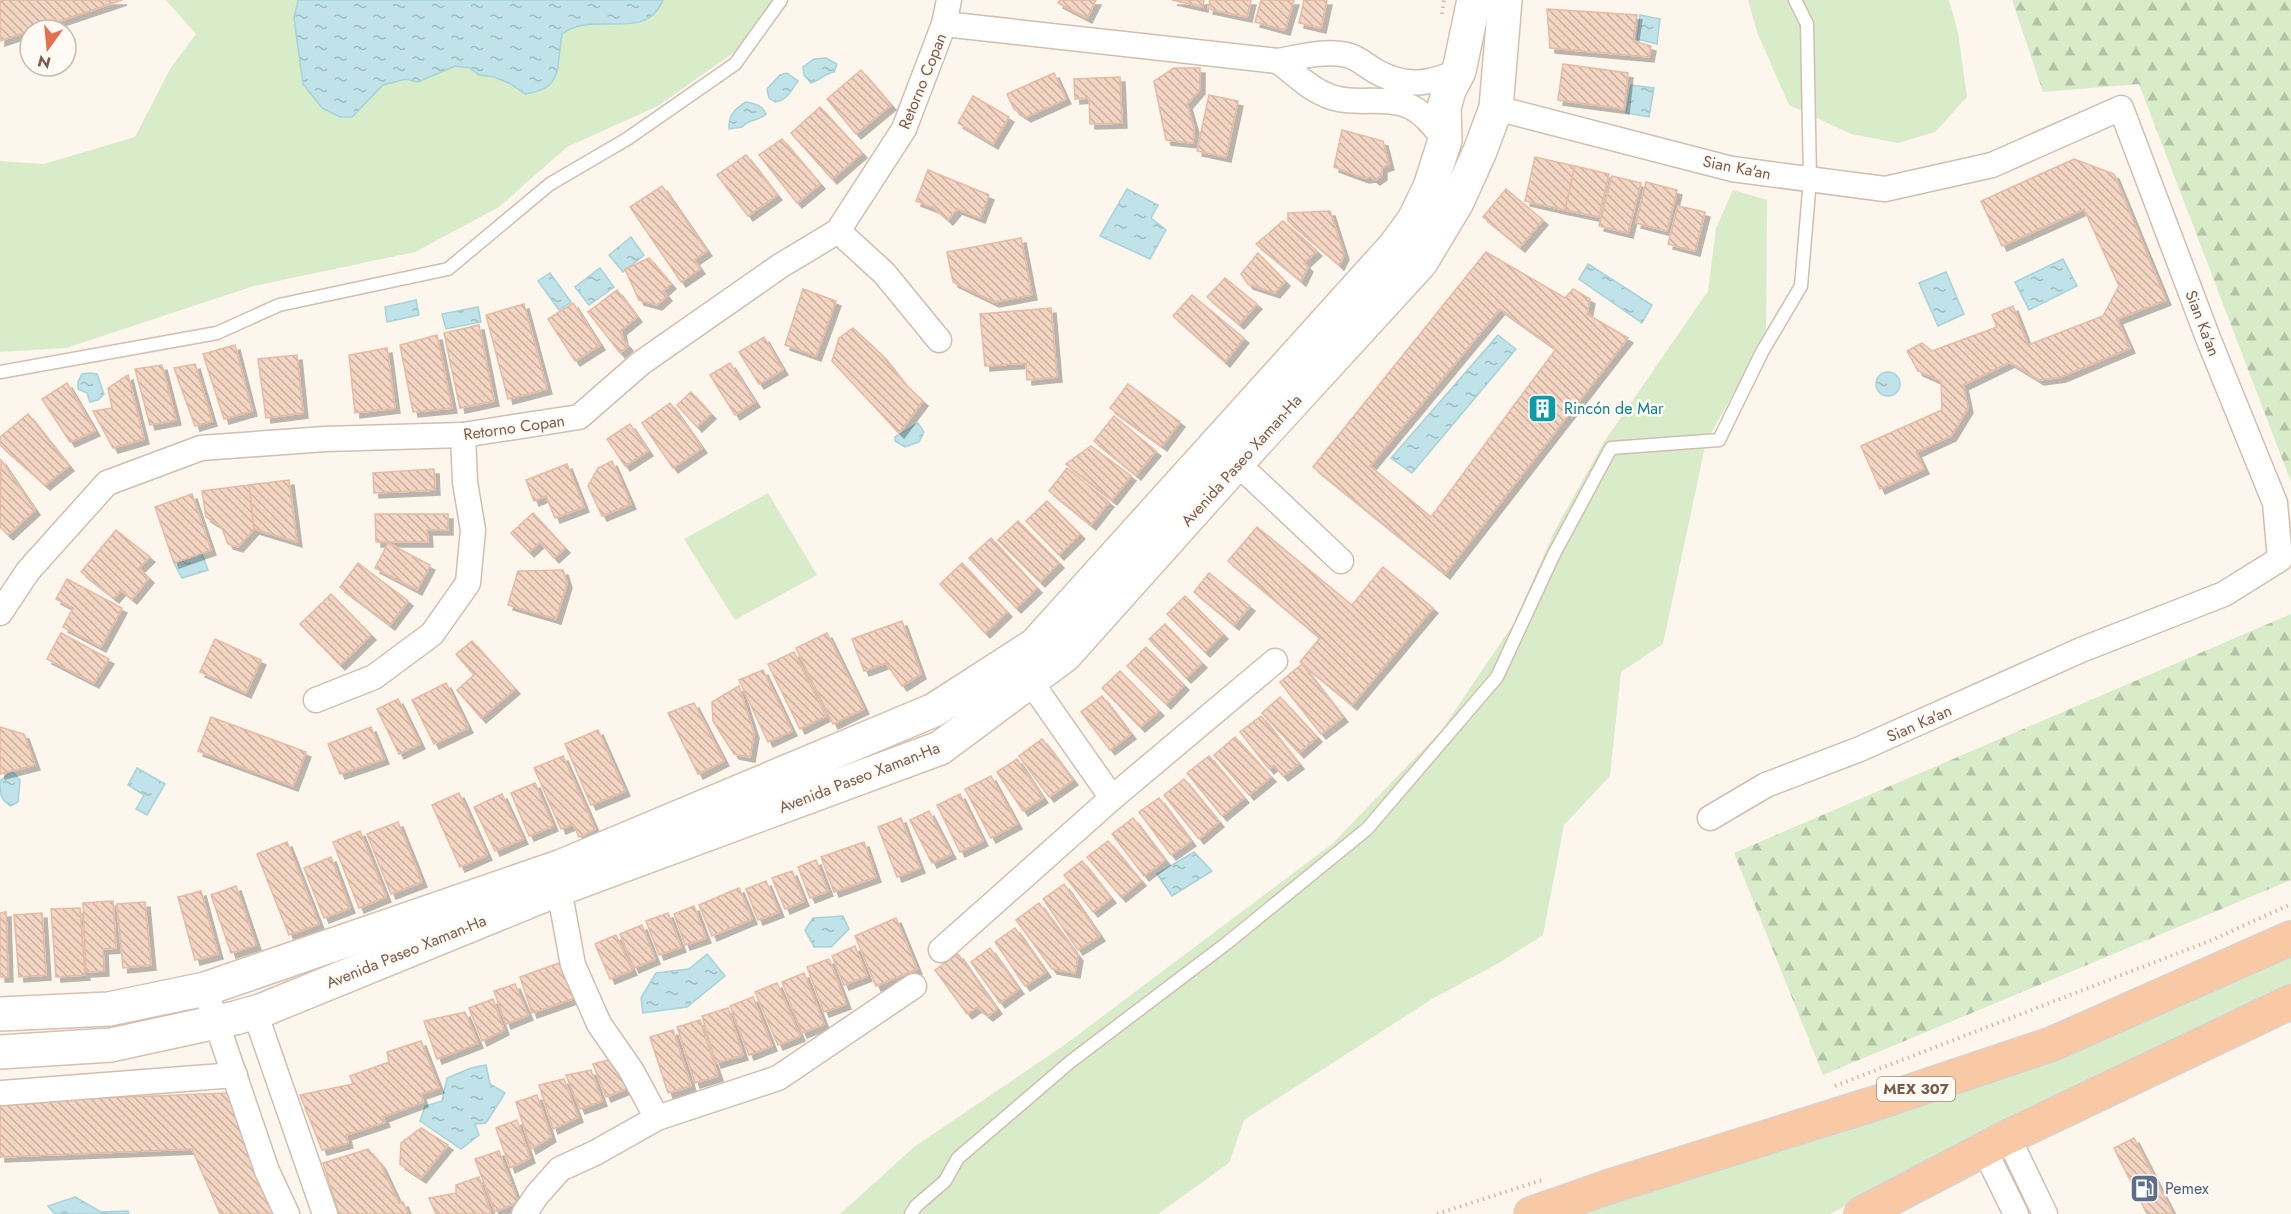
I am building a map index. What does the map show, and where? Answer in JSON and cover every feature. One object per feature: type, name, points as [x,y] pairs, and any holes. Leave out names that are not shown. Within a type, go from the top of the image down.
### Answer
[{"type":"highway","name":"MEX 307","points":[[1531,1214],[2052,1044],[2291,938]]},
{"type":"highway","points":[[1861,1214],[1996,1143],[2289,1008]]},
{"type":"main road","name":"Avenida Paseo Xaman-Ha","points":[[0,1014],[109,1008],[205,989],[562,866],[934,710],[1035,645],[1097,598],[1237,464],[1421,262],[1444,194],[1444,108],[1458,71],[1474,0]]},
{"type":"main road","name":"Avenida Paseo Xaman-Ha","points":[[0,1052],[111,1045],[260,1011],[559,889],[940,748],[1065,655],[1097,598],[1395,246],[1414,220],[1444,194],[1480,151],[1496,108],[1505,0]]},
{"type":"main road","points":[[910,720],[927,753]]},
{"type":"street","name":"Retorno Copan","points":[[0,613],[28,571],[107,483],[201,448],[325,439],[463,435],[579,417],[641,363],[780,266],[838,231],[904,129],[944,24],[949,0]]},
{"type":"street","name":"Retorno Copan","points":[[944,24],[1278,61],[1312,54],[1348,55],[1378,73],[1414,83],[1435,82],[1458,71]]},
{"type":"street","points":[[1278,61],[1324,95],[1356,102],[1392,102],[1410,106],[1425,117],[1445,140]]},
{"type":"street","name":"Sian Ka'an","points":[[1496,108],[1732,168],[1885,189],[1992,165],[2121,108],[2208,338],[2275,503],[2280,559],[2224,594],[2082,650],[1860,749],[1766,785],[1710,818]]},
{"type":"street","points":[[838,231],[884,273],[939,340]]},
{"type":"street","points":[[316,700],[374,677],[432,634],[468,583],[473,530],[465,482],[463,435]]},
{"type":"street","points":[[1237,464],[1341,561]]},
{"type":"street","points":[[941,950],[1112,798],[1275,661]]},
{"type":"street","points":[[1030,681],[1112,798]]},
{"type":"street","points":[[559,889],[573,965],[599,1024],[631,1070],[657,1118]]},
{"type":"street","points":[[524,1214],[560,1169],[595,1153],[657,1118],[778,1078],[914,986]]},
{"type":"street","points":[[205,989],[267,1171],[287,1214]]},
{"type":"street","points":[[260,1011],[260,1027],[325,1214]]},
{"type":"street","points":[[2,1093],[235,1075]]},
{"type":"street","points":[[1996,1143],[2016,1214]]},
{"type":"street","points":[[1996,1143],[2046,1214]]},
{"type":"lane","points":[[0,372],[217,333],[279,305],[448,269],[550,184],[627,139],[735,64],[781,0]]},
{"type":"lane","points":[[911,1214],[916,1206],[945,1181],[958,1158],[1070,1062],[1227,943],[1367,830],[1497,677],[1554,554],[1611,448],[1719,440],[1762,352],[1801,286],[1810,179],[1807,24],[1795,0]]},
{"type":"path","points":[[1441,23],[1444,0]]},
{"type":"path","points":[[1829,1088],[2212,940],[2291,904]]},
{"type":"path","points":[[1437,1214],[1550,1177]]},
{"type":"green space","points":[[166,0],[784,0],[746,44],[658,106],[567,147],[499,207],[415,252],[254,286],[66,348],[0,352],[0,161],[44,164],[135,137],[170,69],[196,34]]},
{"type":"green space","points":[[1748,0],[1949,0],[1958,32],[1967,97],[1935,132],[1898,143],[1851,134],[1789,105],[1757,32]]},
{"type":"green space","points":[[2012,0],[2291,0],[2291,482],[2139,84],[2043,92]]},
{"type":"green space","points":[[1733,190],[1767,200],[1766,336],[1706,442],[1663,644],[1621,672],[1610,776],[1564,825],[1543,935],[1499,963],[1432,999],[1244,1120],[1229,1163],[1158,1214],[840,1214],[914,1147],[1063,1046],[1332,844],[1441,731],[1514,623],[1554,532],[1604,442],[1708,291],[1716,228]]},
{"type":"green space","points":[[768,493],[817,575],[735,620],[684,539]]},
{"type":"green space","points":[[2291,614],[2291,880],[1823,1075],[1734,853]]},
{"type":"green space","points":[[2291,953],[2291,985],[2079,1085],[1830,1214],[1580,1214]]},
{"type":"water","points":[[298,0],[663,0],[655,13],[644,20],[575,27],[562,34],[556,74],[547,87],[538,91],[525,94],[511,84],[494,77],[479,75],[470,68],[455,66],[418,82],[406,79],[383,85],[352,117],[340,117],[322,108],[303,84],[294,18]]},
{"type":"water","points":[[1640,15],[1660,19],[1657,44],[1637,39]]},
{"type":"water","points":[[826,58],[837,64],[834,72],[811,83],[804,75],[803,67],[814,59]]},
{"type":"water","points":[[787,73],[798,81],[786,97],[775,102],[769,98],[767,89],[780,75]]},
{"type":"water","points":[[1631,85],[1654,88],[1649,117],[1626,113]]},
{"type":"water","points":[[746,102],[760,107],[766,114],[742,127],[729,129],[733,113]]},
{"type":"water","points":[[1127,189],[1158,205],[1151,218],[1166,230],[1150,259],[1100,236]]},
{"type":"water","points":[[631,237],[644,255],[623,272],[609,255]]},
{"type":"water","points":[[2063,259],[2077,286],[2029,310],[2015,282]]},
{"type":"water","points":[[1588,264],[1652,305],[1642,323],[1579,279]]},
{"type":"water","points":[[600,268],[614,287],[589,305],[575,287]]},
{"type":"water","points":[[1946,272],[1964,314],[1938,326],[1919,283]]},
{"type":"water","points":[[550,273],[571,302],[559,310],[538,281]]},
{"type":"water","points":[[416,300],[419,315],[387,322],[385,307]]},
{"type":"water","points":[[478,307],[481,322],[446,329],[442,314]]},
{"type":"water","points":[[1498,335],[1516,349],[1412,473],[1391,458]]},
{"type":"water","points":[[1888,372],[1896,376],[1900,384],[1896,392],[1888,396],[1880,392],[1876,384],[1880,376]]},
{"type":"water","points":[[82,374],[97,374],[104,394],[98,400],[90,402],[87,393],[78,389],[78,382]]},
{"type":"water","points":[[918,423],[924,432],[919,442],[905,447],[895,441],[895,437]]},
{"type":"water","points":[[202,554],[208,570],[182,578],[174,563]]},
{"type":"water","points":[[137,768],[165,784],[147,815],[136,809],[144,795],[128,785]]},
{"type":"water","points":[[12,771],[20,780],[18,802],[11,806],[1,796],[0,781]]},
{"type":"water","points":[[1194,852],[1212,871],[1172,896],[1157,874]]},
{"type":"water","points":[[843,916],[849,929],[831,947],[814,947],[805,930],[813,918]]},
{"type":"water","points":[[707,954],[725,976],[687,1007],[643,1013],[641,998],[656,973],[689,969]]},
{"type":"water","points":[[486,1065],[490,1084],[505,1093],[486,1123],[475,1124],[479,1135],[461,1149],[420,1121],[425,1106],[442,1101],[447,1078],[471,1068]]},
{"type":"water","points":[[75,1197],[101,1212],[128,1211],[129,1214],[55,1214],[48,1206]]},
{"type":"building","points":[[0,0],[122,0],[68,18],[18,18],[18,35],[0,41]]},
{"type":"building","points":[[1060,0],[1096,0],[1087,18],[1058,3]]},
{"type":"building","points":[[1172,0],[1204,0],[1203,7]]},
{"type":"building","points":[[1210,0],[1251,0],[1247,17],[1208,9]]},
{"type":"building","points":[[1261,0],[1294,0],[1285,30],[1255,22]]},
{"type":"building","points":[[1304,0],[1327,0],[1321,28],[1299,23]]},
{"type":"building","points":[[1547,9],[1637,15],[1633,41],[1651,46],[1649,57],[1550,48]]},
{"type":"building","points":[[1563,64],[1628,73],[1624,109],[1558,100]]},
{"type":"building","points":[[1174,68],[1200,68],[1200,89],[1187,104],[1194,128],[1193,143],[1166,140],[1154,81]]},
{"type":"building","points":[[861,70],[891,105],[856,134],[827,99]]},
{"type":"building","points":[[1054,73],[1066,99],[1026,117],[1014,109],[1007,94]]},
{"type":"building","points":[[1120,77],[1122,123],[1090,124],[1089,98],[1075,99],[1074,79]]},
{"type":"building","points":[[1209,95],[1238,101],[1226,157],[1197,151]]},
{"type":"building","points":[[973,96],[1009,117],[993,144],[958,123]]},
{"type":"building","points":[[820,107],[862,153],[832,179],[791,133]]},
{"type":"building","points":[[1342,130],[1383,141],[1389,165],[1382,167],[1382,175],[1375,180],[1334,167]]},
{"type":"building","points":[[782,139],[820,184],[797,203],[759,155]]},
{"type":"building","points":[[746,155],[777,195],[748,216],[717,175]]},
{"type":"building","points":[[1535,157],[1575,166],[1565,210],[1525,201]]},
{"type":"building","points":[[2074,159],[2114,174],[2166,300],[2117,319],[2130,348],[2061,377],[2039,380],[2010,362],[1963,385],[1968,408],[1951,436],[1916,452],[1924,469],[1880,489],[1861,446],[1942,410],[1941,381],[1918,371],[1907,351],[1922,343],[1932,351],[1997,327],[1992,315],[2013,306],[2028,345],[2103,316],[2119,286],[2084,209],[2002,246],[1981,201]]},
{"type":"building","points":[[1575,166],[1609,174],[1599,217],[1565,210]]},
{"type":"building","points":[[928,170],[989,195],[980,218],[957,209],[948,220],[934,208],[916,201]]},
{"type":"building","points":[[1612,176],[1641,183],[1628,233],[1599,226]]},
{"type":"building","points":[[1646,182],[1677,190],[1667,231],[1636,223]]},
{"type":"building","points":[[662,186],[707,251],[694,260],[700,269],[681,282],[630,207]]},
{"type":"building","points":[[1506,189],[1543,220],[1520,247],[1483,217]]},
{"type":"building","points":[[1678,206],[1705,212],[1695,251],[1668,244]]},
{"type":"building","points":[[1330,211],[1344,255],[1339,265],[1288,221],[1288,213]]},
{"type":"building","points":[[1283,221],[1317,251],[1304,263],[1308,267],[1301,281],[1256,244]]},
{"type":"building","points":[[1021,238],[1032,295],[994,302],[953,282],[947,252]]},
{"type":"building","name":"Rincón de Mar","points":[[1486,252],[1565,298],[1573,289],[1590,299],[1587,314],[1628,338],[1445,574],[1313,467]],"holes":[[[1500,309],[1556,349],[1431,517],[1370,466]]]},
{"type":"building","points":[[1258,253],[1285,281],[1275,293],[1248,284],[1241,274]]},
{"type":"building","points":[[649,258],[671,284],[663,291],[667,296],[657,305],[639,300],[625,269]]},
{"type":"building","points":[[1225,278],[1257,304],[1239,324],[1207,297]]},
{"type":"building","points":[[803,289],[836,301],[816,356],[785,345]]},
{"type":"building","points":[[617,290],[637,317],[621,330],[623,340],[628,346],[620,353],[588,312]]},
{"type":"building","points":[[1192,295],[1244,338],[1225,362],[1173,316]]},
{"type":"building","points":[[573,303],[600,345],[575,361],[548,319]]},
{"type":"building","points":[[524,304],[547,389],[508,399],[486,315]]},
{"type":"building","points":[[1051,308],[1057,377],[1027,380],[1026,363],[985,366],[980,314]]},
{"type":"building","points":[[479,325],[494,401],[460,408],[444,333]]},
{"type":"building","points":[[853,328],[882,355],[904,383],[923,401],[899,433],[832,361],[839,338]]},
{"type":"building","points":[[437,335],[452,408],[413,412],[400,345]]},
{"type":"building","points":[[764,337],[783,370],[759,384],[739,352]]},
{"type":"building","points":[[235,345],[252,411],[224,419],[203,354]]},
{"type":"building","points":[[387,348],[395,408],[355,413],[349,355]]},
{"type":"building","points":[[297,355],[303,413],[266,418],[258,359]]},
{"type":"building","points":[[730,363],[755,402],[735,415],[710,375]]},
{"type":"building","points":[[195,364],[212,421],[195,426],[174,368]]},
{"type":"building","points":[[162,365],[176,420],[150,425],[135,369]]},
{"type":"building","points":[[128,375],[144,439],[113,448],[93,411],[112,408],[108,388]]},
{"type":"building","points":[[67,383],[95,431],[70,442],[42,399]]},
{"type":"building","points":[[1128,384],[1180,422],[1162,446],[1110,408]]},
{"type":"building","points":[[691,392],[711,414],[697,427],[677,405]]},
{"type":"building","points":[[670,403],[702,448],[673,468],[642,423]]},
{"type":"building","points":[[28,414],[69,466],[45,485],[0,445],[0,437]]},
{"type":"building","points":[[1114,416],[1156,451],[1136,475],[1094,441]]},
{"type":"building","points":[[630,424],[648,451],[625,466],[607,439]]},
{"type":"building","points":[[1091,446],[1131,476],[1112,500],[1066,464]]},
{"type":"building","points":[[1,460],[35,510],[8,535],[0,527]]},
{"type":"building","points":[[612,461],[631,504],[602,516],[588,486],[598,468]]},
{"type":"building","points":[[567,464],[584,507],[555,518],[546,496],[534,501],[526,480]]},
{"type":"building","points":[[1067,468],[1109,502],[1091,525],[1049,491]]},
{"type":"building","points":[[434,469],[435,490],[374,493],[373,473]]},
{"type":"building","points":[[289,480],[297,542],[254,529],[249,485]]},
{"type":"building","points":[[249,485],[254,529],[238,547],[228,544],[221,526],[206,517],[202,491]]},
{"type":"building","points":[[192,494],[211,550],[174,563],[155,507]]},
{"type":"building","points":[[1047,501],[1080,534],[1059,555],[1026,521]]},
{"type":"building","points":[[533,513],[565,548],[554,558],[540,542],[529,552],[511,533]]},
{"type":"building","points":[[375,514],[448,514],[448,530],[427,530],[428,542],[376,542]]},
{"type":"building","points":[[1018,521],[1059,563],[1040,582],[998,540]]},
{"type":"building","points":[[1257,527],[1352,605],[1383,567],[1433,608],[1352,705],[1300,662],[1320,638],[1228,561]]},
{"type":"building","points":[[116,530],[150,557],[139,568],[149,578],[132,599],[121,590],[114,598],[81,572]]},
{"type":"building","points":[[991,538],[1037,588],[1016,608],[969,558]]},
{"type":"building","points":[[388,543],[430,565],[417,590],[375,568]]},
{"type":"building","points":[[358,563],[408,601],[390,625],[340,587]]},
{"type":"building","points":[[962,563],[1007,612],[985,633],[940,584]]},
{"type":"building","points":[[563,570],[567,583],[556,619],[508,605],[518,571]]},
{"type":"building","points":[[1209,573],[1250,606],[1234,625],[1194,592]]},
{"type":"building","points":[[67,579],[122,608],[101,647],[63,627],[73,608],[56,599]]},
{"type":"building","points":[[331,594],[371,635],[340,665],[300,624]]},
{"type":"building","points":[[1185,596],[1223,634],[1205,652],[1167,614]]},
{"type":"building","points":[[902,621],[921,674],[902,686],[886,663],[864,671],[852,639]]},
{"type":"building","points":[[1165,624],[1202,663],[1186,678],[1149,639]]},
{"type":"building","points":[[61,633],[109,659],[94,683],[47,659]]},
{"type":"building","points":[[827,633],[864,709],[833,724],[796,648]]},
{"type":"building","points":[[215,639],[261,660],[246,693],[200,672]]},
{"type":"building","points":[[472,641],[515,689],[481,718],[457,690],[474,675],[456,654]]},
{"type":"building","points":[[1146,647],[1184,685],[1166,704],[1127,666]]},
{"type":"building","points":[[794,652],[826,716],[800,729],[768,664]]},
{"type":"building","points":[[1302,664],[1343,717],[1321,734],[1280,682]]},
{"type":"building","points":[[763,670],[792,731],[768,742],[739,680]]},
{"type":"building","points":[[1120,671],[1159,711],[1140,727],[1102,688]]},
{"type":"building","points":[[446,683],[468,728],[434,744],[412,700]]},
{"type":"building","points":[[739,686],[754,733],[750,757],[734,754],[713,721],[712,702]]},
{"type":"building","points":[[1102,696],[1131,734],[1110,750],[1081,712]]},
{"type":"building","points":[[1280,697],[1317,737],[1299,753],[1262,713]]},
{"type":"building","points":[[398,699],[420,744],[399,754],[377,709]]},
{"type":"building","points":[[694,703],[724,761],[698,774],[668,713]]},
{"type":"building","points":[[1261,716],[1299,764],[1283,776],[1274,765],[1269,769],[1240,732]]},
{"type":"building","points":[[211,717],[306,752],[293,786],[198,751]]},
{"type":"building","points":[[0,727],[24,734],[35,765],[0,774]]},
{"type":"building","points":[[371,727],[384,759],[340,774],[328,744]]},
{"type":"building","points":[[598,730],[625,791],[591,805],[565,744]]},
{"type":"building","points":[[1235,737],[1271,777],[1249,795],[1214,755]]},
{"type":"building","points":[[1042,739],[1073,780],[1049,797],[1019,756]]},
{"type":"building","points":[[563,756],[595,829],[579,837],[573,824],[561,829],[534,768]]},
{"type":"building","points":[[1209,756],[1244,798],[1222,816],[1187,773]]},
{"type":"building","points":[[1017,759],[1043,798],[1023,811],[997,772]]},
{"type":"building","points":[[991,776],[1017,824],[991,838],[965,789]]},
{"type":"building","points":[[1184,779],[1219,822],[1199,839],[1164,795]]},
{"type":"building","points":[[535,783],[553,826],[529,836],[511,793]]},
{"type":"building","points":[[459,793],[487,855],[460,867],[432,805]]},
{"type":"building","points":[[502,794],[523,839],[495,851],[474,807]]},
{"type":"building","points":[[960,794],[983,841],[960,852],[937,805]]},
{"type":"building","points":[[1159,798],[1191,841],[1171,855],[1139,812]]},
{"type":"building","points":[[929,811],[951,854],[932,863],[910,820]]},
{"type":"building","points":[[901,818],[920,868],[897,877],[878,827]]},
{"type":"building","points":[[1133,818],[1165,860],[1144,876],[1112,834]]},
{"type":"building","points":[[398,822],[422,882],[391,894],[367,834]]},
{"type":"building","points":[[360,831],[386,897],[359,908],[333,842]]},
{"type":"building","points":[[1108,841],[1141,881],[1121,897],[1087,857]]},
{"type":"building","points":[[287,842],[319,924],[289,935],[257,854]]},
{"type":"building","points":[[864,842],[876,877],[834,892],[821,857]]},
{"type":"building","points":[[331,857],[350,908],[324,918],[304,868]]},
{"type":"building","points":[[816,860],[828,891],[810,898],[798,867]]},
{"type":"building","points":[[1082,861],[1111,898],[1093,912],[1064,875]]},
{"type":"building","points":[[792,871],[804,901],[785,909],[772,878]]},
{"type":"building","points":[[766,881],[779,912],[758,920],[746,889]]},
{"type":"building","points":[[1064,884],[1100,936],[1078,950],[1043,899]]},
{"type":"building","points":[[236,886],[256,945],[231,953],[211,895]]},
{"type":"building","points":[[739,888],[752,919],[712,936],[699,905]]},
{"type":"building","points":[[201,891],[218,954],[195,960],[178,897]]},
{"type":"building","points":[[113,901],[116,948],[103,949],[104,971],[86,972],[83,903]]},
{"type":"building","points":[[145,902],[151,965],[123,968],[117,904]]},
{"type":"building","points":[[1039,903],[1078,956],[1075,973],[1052,969],[1016,920]]},
{"type":"building","points":[[694,906],[706,938],[685,945],[674,914]]},
{"type":"building","points":[[80,908],[85,975],[56,977],[51,909]]},
{"type":"building","points":[[6,912],[8,977],[0,977],[0,913]]},
{"type":"building","points":[[42,913],[46,975],[19,977],[14,915]]},
{"type":"building","points":[[668,913],[681,947],[659,955],[646,921]]},
{"type":"building","points":[[896,918],[917,969],[876,986],[855,936]]},
{"type":"building","points":[[642,925],[655,959],[634,968],[620,934]]},
{"type":"building","points":[[1015,928],[1046,972],[1025,986],[995,942]]},
{"type":"building","points":[[616,935],[632,970],[610,979],[595,944]]},
{"type":"building","points":[[855,946],[867,976],[844,985],[832,956]]},
{"type":"building","points":[[990,948],[1019,989],[1000,1003],[971,962]]},
{"type":"building","points":[[958,954],[997,1009],[988,1016],[977,1007],[967,1014],[935,970]]},
{"type":"building","points":[[829,959],[846,1004],[824,1012],[807,967]]},
{"type":"building","points":[[559,963],[575,998],[532,1013],[520,977]]},
{"type":"building","points":[[804,973],[824,1024],[802,1033],[782,982]]},
{"type":"building","points":[[777,983],[800,1036],[778,1045],[755,992]]},
{"type":"building","points":[[515,984],[528,1015],[506,1024],[494,991]]},
{"type":"building","points":[[753,997],[772,1046],[749,1055],[730,1006]]},
{"type":"building","points":[[493,999],[504,1030],[482,1041],[469,1008]]},
{"type":"building","points":[[728,1008],[743,1055],[716,1063],[702,1016]]},
{"type":"building","points":[[465,1012],[478,1043],[437,1059],[424,1021]]},
{"type":"building","points":[[700,1020],[718,1076],[695,1083],[677,1027]]},
{"type":"building","points":[[673,1030],[691,1086],[668,1093],[650,1037]]},
{"type":"building","points":[[421,1041],[439,1088],[421,1094],[423,1102],[383,1117],[385,1122],[346,1135],[348,1143],[322,1150],[300,1095],[353,1084],[350,1076],[389,1062],[387,1052]]},
{"type":"building","points":[[616,1058],[628,1088],[606,1097],[593,1064]]},
{"type":"building","points":[[591,1070],[602,1101],[580,1109],[566,1075]]},
{"type":"building","points":[[564,1079],[578,1117],[553,1129],[539,1085]]},
{"type":"building","points":[[228,1093],[280,1214],[220,1214],[192,1149],[0,1157],[0,1102]]},
{"type":"building","points":[[537,1095],[551,1137],[531,1149],[516,1102]]},
{"type":"building","points":[[517,1120],[530,1158],[510,1168],[496,1128]]},
{"type":"building","points":[[421,1128],[448,1145],[421,1178],[400,1164],[401,1143]]},
{"type":"building","points":[[2134,1138],[2173,1214],[2147,1214],[2114,1148]]},
{"type":"building","points":[[368,1149],[381,1165],[399,1203],[403,1202],[408,1214],[339,1214],[323,1163]]},
{"type":"building","points":[[499,1151],[518,1202],[495,1212],[475,1159]]},
{"type":"building","points":[[479,1177],[491,1214],[436,1214],[429,1198],[456,1193],[456,1185]]},
{"type":"place","name":"Rincón de Mar","points":[[1543,408]]},
{"type":"place","name":"Pemex","points":[[2144,1188]]}]
